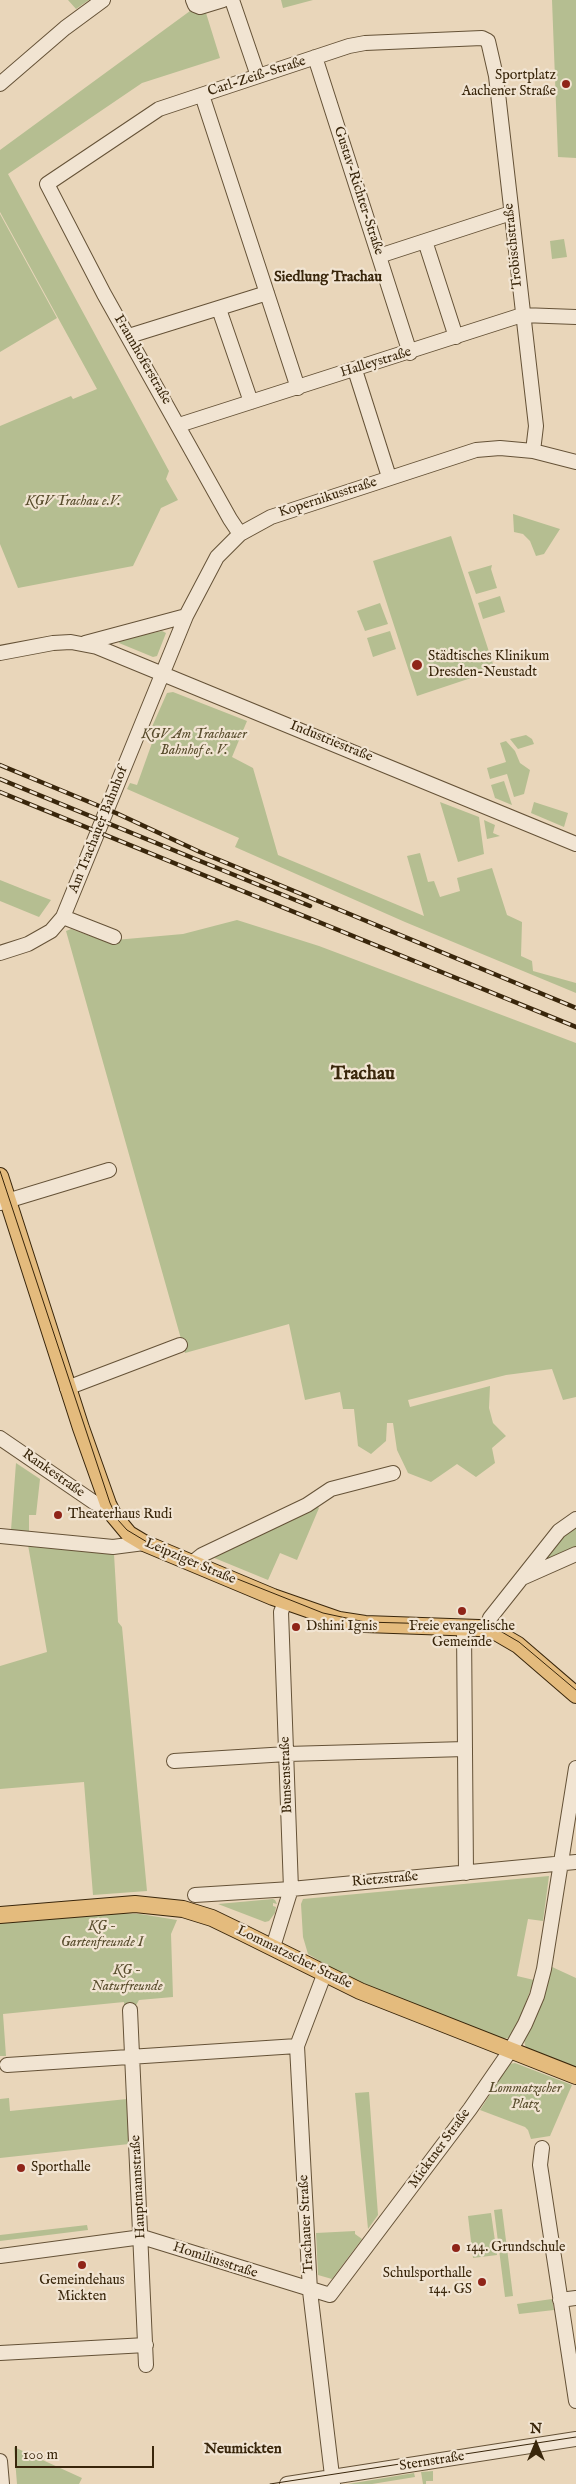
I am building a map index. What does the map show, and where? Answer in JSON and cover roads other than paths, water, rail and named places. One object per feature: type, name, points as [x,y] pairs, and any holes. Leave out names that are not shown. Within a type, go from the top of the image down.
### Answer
[{"type":"main road","name":"Leipziger Straße","points":[[0,1176],[4,1203],[67,1388],[108,1504],[121,1526],[144,1543],[285,1602],[332,1618],[365,1624],[464,1628],[487,1630],[501,1634],[518,1645],[576,1695]]},
{"type":"main road","name":"Lommatzscher Straße","points":[[0,1915],[134,1904],[183,1909],[212,1918],[324,1974],[510,2051],[576,2076]]},
{"type":"street","points":[[0,84],[66,28],[103,0]]},
{"type":"street","points":[[193,0],[195,5],[200,7],[223,0]]},
{"type":"street","points":[[232,0],[258,76]]},
{"type":"street","name":"Carl-Zeiß-Straße","points":[[47,184],[158,109],[315,57],[365,42],[482,38],[488,41]]},
{"type":"street","name":"Trobischstraße","points":[[488,41],[496,76],[536,426],[533,451]]},
{"type":"street","name":"Gustav-Richter-Straße","points":[[315,57],[410,353]]},
{"type":"street","points":[[202,95],[298,388]]},
{"type":"street","name":"Fraunhoferstraße","points":[[47,184],[104,294],[240,534]]},
{"type":"street","points":[[379,256],[511,213]]},
{"type":"street","points":[[426,241],[456,337]]},
{"type":"street","points":[[129,336],[267,293]]},
{"type":"street","points":[[219,309],[251,402]]},
{"type":"street","name":"Halleystraße","points":[[178,425],[410,353],[522,315],[576,317]]},
{"type":"street","points":[[355,370],[389,477]]},
{"type":"street","name":"Kopernikusstraße","points":[[163,673],[186,616],[217,557],[240,534],[271,517],[476,450],[500,448],[533,451],[576,462]]},
{"type":"street","name":"Industriestraße","points":[[0,653],[53,643],[85,643],[186,616]]},
{"type":"street","name":"Industriestraße","points":[[85,643],[163,673],[576,844]]},
{"type":"street","name":"Am Trachauer Bahnhof","points":[[0,953],[28,944],[51,931],[63,917],[163,673]]},
{"type":"street","points":[[63,917],[114,937]]},
{"type":"street","points":[[4,1203],[109,1170]]},
{"type":"street","points":[[67,1388],[180,1345]]},
{"type":"street","name":"Rankestraße","points":[[0,1438],[95,1503],[108,1504]]},
{"type":"street","points":[[192,1563],[202,1555],[307,1505],[331,1490],[393,1473]]},
{"type":"street","points":[[487,1630],[490,1618],[559,1531],[576,1519]]},
{"type":"street","points":[[0,1536],[113,1546],[144,1543]]},
{"type":"street","points":[[522,1578],[576,1554]]},
{"type":"street","name":"Bunsenstraße","points":[[273,1947],[290,1889],[281,1612],[285,1602]]},
{"type":"street","points":[[464,1628],[466,1872]]},
{"type":"street","points":[[174,1761],[287,1754],[465,1749]]},
{"type":"street","name":"Micktner Straße","points":[[310,2291],[330,2296],[425,2170],[510,2051],[537,1996],[569,1863],[576,1768]]},
{"type":"street","name":"Rietzstraße","points":[[195,1895],[290,1889],[569,1863]]},
{"type":"street","name":"Trachauer Straße","points":[[324,1974],[297,2046],[310,2291],[332,2480]]},
{"type":"street","name":"Hauptmannstraße","points":[[130,2010],[142,2237],[146,2365]]},
{"type":"street","points":[[7,2065],[297,2046]]},
{"type":"street","points":[[542,2148],[540,2164],[576,2401]]},
{"type":"street","name":"Homiliusstraße","points":[[0,2256],[142,2237],[310,2291]]},
{"type":"street","points":[[560,2300],[576,2298]]},
{"type":"street","points":[[0,2353],[146,2345]]},
{"type":"street","name":"Sternstraße","points":[[287,2484],[332,2480],[576,2439]]},
{"type":"street","points":[[0,2461],[2,2484]]},
{"type":"tram line","points":[[0,1171],[110,1503],[118,1520],[127,1530],[152,1545],[323,1613],[365,1622],[476,1625],[495,1628],[519,1642],[576,1690]]},
{"type":"tram line","points":[[270,2484],[576,2437]]},
{"type":"railway","points":[[0,765],[116,813],[200,852],[576,1008]]},
{"type":"railway","points":[[0,779],[310,906]]},
{"type":"railway","points":[[0,792],[576,1027]]},
{"type":"place","name":"Sportplatz Aachener Straße","points":[[566,84]]},
{"type":"place","name":"Städtisches Klinikum Dresden-Neustadt","points":[[417,665]]},
{"type":"place","name":"Theaterhaus Rudi","points":[[58,1515]]},
{"type":"place","name":"Freie evangelische Gemeinde","points":[[462,1611]]},
{"type":"place","name":"Dshini Ignis","points":[[296,1627]]},
{"type":"place","name":"Sporthalle","points":[[21,2168]]},
{"type":"place","name":"144. Grundschule","points":[[456,2248]]},
{"type":"place","name":"Gemeindehaus Mickten","points":[[82,2265]]},
{"type":"place","name":"Schulsporthalle 144. GS","points":[[482,2282]]},
{"type":"district","name":"Siedlung Trachau","points":[[328,278]]},
{"type":"district","name":"Trachau","points":[[363,1075]]},
{"type":"district","name":"Neumickten","points":[[243,2450]]},
{"type":"park label","name":"KGV Trachau e.V.","points":[[73,502]]},
{"type":"park label","name":"KGV Am Trachauer Bahnhof e. V.","points":[[194,744]]},
{"type":"park label","name":"KG - Gartenfreunde I","points":[[102,1935]]},
{"type":"park label","name":"KG - Naturfreunde","points":[[127,1979]]},
{"type":"park label","name":"Lommatzscher Platz","points":[[525,2098]]}]
